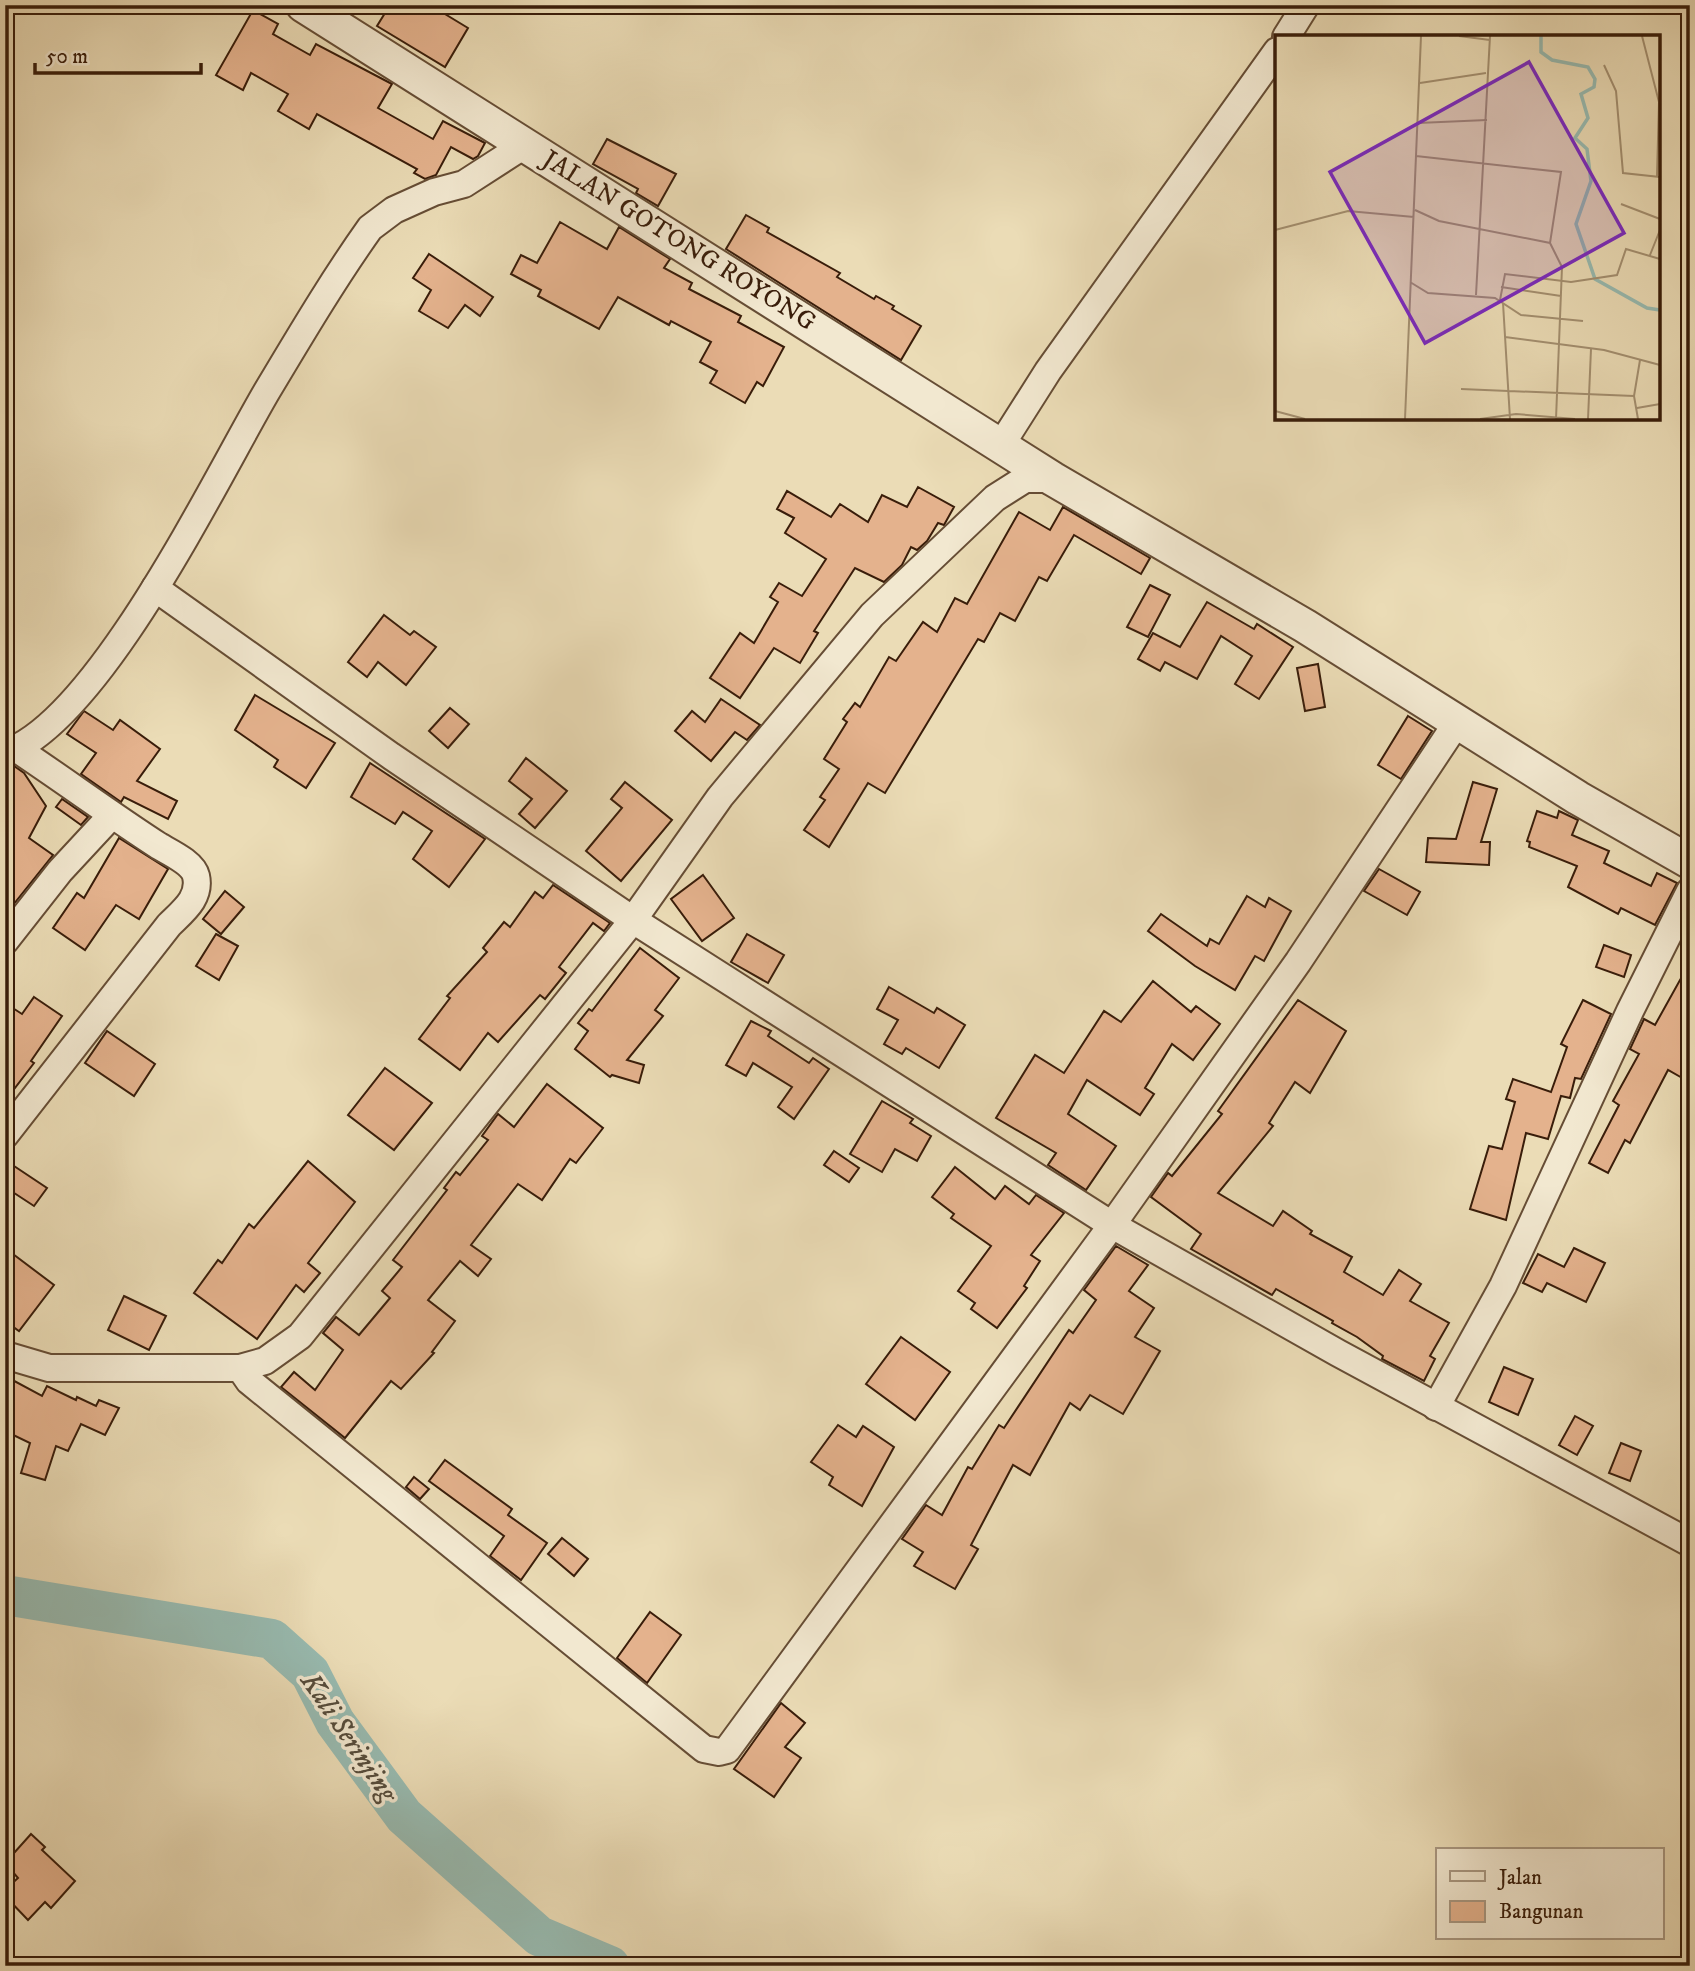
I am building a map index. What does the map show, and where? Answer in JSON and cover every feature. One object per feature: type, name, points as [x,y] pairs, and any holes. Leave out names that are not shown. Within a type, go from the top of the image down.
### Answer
[{"type":"street","name":"JALAN GOTONG ROYONG","points":[[303,5],[1053,479],[1305,626],[1578,798],[1690,863]]},
{"type":"street","points":[[1287,35],[1306,5]]},
{"type":"street","points":[[1001,445],[1048,371],[1275,54]]},
{"type":"street","points":[[5,1135],[169,925],[193,901],[197,886],[195,872],[183,861],[11,751],[55,721],[82,692],[155,588],[267,391],[370,228],[394,210],[434,192],[464,184],[526,144]]},
{"type":"street","points":[[5,1355],[28,1364],[49,1367],[240,1368],[265,1361],[300,1336],[633,920],[720,797],[872,615],[995,498],[1025,479],[1053,479]]},
{"type":"street","points":[[155,588],[402,763],[633,920],[1112,1225],[1436,1406],[1690,1543]]},
{"type":"street","points":[[240,1368],[249,1381],[393,1500],[704,1749],[719,1752],[727,1749],[1112,1225],[1298,962],[1458,721]]},
{"type":"street","points":[[5,942],[60,871],[111,816]]},
{"type":"street","points":[[1436,1406],[1503,1286],[1630,1011],[1690,891]]},
{"type":"building","points":[[390,5],[430,5],[468,28],[445,67],[377,26]]},
{"type":"building","points":[[253,10],[278,24],[273,34],[310,55],[316,44],[392,84],[378,108],[433,139],[443,121],[485,143],[478,156],[473,159],[451,147],[436,175],[425,179],[414,173],[417,169],[317,114],[309,129],[278,111],[288,94],[251,73],[243,90],[216,75]]},
{"type":"building","points":[[607,139],[676,174],[658,206],[636,193],[638,189],[593,164]]},
{"type":"building","points":[[746,215],[769,228],[767,232],[840,273],[837,277],[874,299],[876,296],[894,306],[892,309],[921,326],[901,360],[726,249]]},
{"type":"building","points":[[560,222],[607,249],[619,227],[670,259],[664,268],[692,283],[689,289],[741,316],[738,322],[784,347],[763,386],[757,382],[745,403],[710,383],[717,371],[700,362],[711,342],[671,321],[669,325],[618,297],[599,329],[538,296],[541,290],[511,274],[521,255],[537,263]]},
{"type":"building","points":[[429,254],[493,297],[480,316],[465,305],[448,328],[419,311],[431,290],[413,278]]},
{"type":"building","points":[[918,487],[954,507],[944,525],[938,523],[927,541],[917,550],[911,547],[902,565],[884,582],[855,568],[814,631],[818,633],[800,663],[774,648],[740,698],[710,678],[740,633],[754,643],[778,602],[770,597],[779,583],[802,596],[826,559],[785,533],[794,518],[777,509],[787,491],[831,517],[840,504],[868,522],[882,495],[907,507]]},
{"type":"building","points":[[1063,507],[1150,558],[1141,574],[1074,535],[1047,581],[1039,577],[1015,621],[1000,613],[984,642],[978,639],[885,793],[868,783],[829,847],[804,830],[825,800],[820,797],[839,769],[824,759],[847,722],[843,719],[855,703],[860,707],[889,657],[896,661],[923,622],[937,632],[955,598],[967,604],[1019,512],[1050,530]]},
{"type":"building","points":[[1150,585],[1170,595],[1148,637],[1127,627]]},
{"type":"building","points":[[1207,602],[1254,629],[1257,624],[1293,647],[1259,699],[1235,684],[1252,656],[1221,636],[1197,679],[1165,662],[1160,671],[1138,659],[1153,633],[1180,647]]},
{"type":"building","points":[[384,615],[410,635],[414,631],[436,647],[406,685],[378,662],[367,677],[348,662]]},
{"type":"building","points":[[1318,664],[1325,707],[1305,711],[1297,668]]},
{"type":"building","points":[[255,695],[335,743],[306,788],[274,767],[278,760],[235,730]]},
{"type":"building","points":[[721,699],[760,725],[747,740],[735,732],[711,761],[675,731],[692,711],[705,722]]},
{"type":"building","points":[[450,708],[469,724],[448,748],[429,731]]},
{"type":"building","points":[[84,711],[113,730],[120,720],[160,749],[137,781],[177,801],[168,819],[124,797],[121,802],[81,774],[96,753],[67,734]]},
{"type":"building","points":[[1408,716],[1432,731],[1401,779],[1378,765]]},
{"type":"building","points":[[526,758],[567,791],[535,828],[519,814],[532,799],[509,781]]},
{"type":"building","points":[[370,763],[485,839],[449,887],[413,859],[432,831],[403,812],[395,824],[351,797]]},
{"type":"building","points":[[14,766],[24,773],[46,806],[29,838],[53,855],[5,915],[5,769]]},
{"type":"building","points":[[625,782],[672,820],[621,881],[586,851],[622,808],[611,799]]},
{"type":"building","points":[[1473,782],[1497,789],[1481,842],[1490,842],[1489,865],[1426,862],[1428,838],[1456,839]]},
{"type":"building","points":[[62,799],[88,817],[81,825],[56,807]]},
{"type":"building","points":[[1537,811],[1557,818],[1559,811],[1578,820],[1572,835],[1609,851],[1604,863],[1651,886],[1657,873],[1677,883],[1655,925],[1621,908],[1618,914],[1568,887],[1577,866],[1529,847],[1530,842],[1527,841]]},
{"type":"building","points":[[119,838],[168,869],[139,919],[116,905],[85,950],[53,928],[77,893],[84,898]]},
{"type":"building","points":[[1379,869],[1420,892],[1407,915],[1364,891]]},
{"type":"building","points":[[703,875],[734,918],[702,941],[671,899]]},
{"type":"building","points":[[553,885],[610,923],[604,931],[593,923],[559,967],[566,973],[545,999],[540,995],[498,1042],[488,1033],[460,1070],[419,1039],[450,998],[447,996],[487,952],[483,948],[504,922],[510,927],[535,892],[543,898]]},
{"type":"building","points":[[225,891],[244,907],[221,934],[203,919]]},
{"type":"building","points":[[1247,896],[1265,907],[1269,898],[1291,911],[1264,961],[1255,956],[1235,990],[1195,966],[1148,931],[1161,914],[1207,946],[1210,939],[1219,944]]},
{"type":"building","points":[[216,934],[238,946],[219,980],[196,966]]},
{"type":"building","points":[[747,934],[784,955],[768,983],[731,962]]},
{"type":"building","points":[[1604,945],[1631,955],[1624,977],[1596,967]]},
{"type":"building","points":[[640,948],[679,978],[655,1010],[663,1016],[627,1060],[644,1065],[639,1083],[612,1075],[610,1077],[575,1049],[588,1031],[578,1023],[589,1009],[592,1011]]},
{"type":"building","points":[[1690,962],[1690,1068],[1684,1079],[1668,1070],[1630,1143],[1625,1140],[1608,1173],[1589,1163],[1619,1105],[1613,1101],[1639,1054],[1630,1049],[1644,1019],[1655,1025]]},
{"type":"building","points":[[1153,981],[1191,1012],[1196,1006],[1220,1024],[1193,1060],[1172,1044],[1145,1088],[1154,1094],[1140,1115],[1087,1080],[1068,1114],[1116,1146],[1086,1190],[1048,1165],[1056,1153],[996,1118],[1035,1055],[1064,1073],[1104,1011],[1121,1022]]},
{"type":"building","points":[[889,987],[934,1013],[937,1008],[965,1025],[939,1068],[906,1048],[902,1054],[884,1044],[898,1020],[877,1009]]},
{"type":"building","points":[[34,997],[62,1016],[31,1061],[34,1063],[5,1101],[5,1003],[22,1014]]},
{"type":"building","points":[[1298,1000],[1346,1031],[1310,1093],[1295,1082],[1269,1123],[1273,1126],[1218,1193],[1273,1226],[1283,1211],[1312,1231],[1310,1234],[1352,1257],[1344,1272],[1383,1295],[1399,1270],[1421,1284],[1410,1301],[1449,1323],[1430,1356],[1435,1359],[1424,1381],[1382,1359],[1383,1356],[1332,1323],[1333,1321],[1276,1289],[1272,1295],[1191,1249],[1201,1234],[1151,1197],[1168,1173],[1172,1176],[1222,1114],[1218,1111]]},
{"type":"building","points":[[1583,1000],[1611,1014],[1581,1079],[1575,1078],[1570,1098],[1561,1096],[1548,1139],[1526,1133],[1506,1220],[1470,1209],[1489,1146],[1502,1149],[1515,1102],[1506,1099],[1513,1079],[1551,1092],[1567,1047],[1561,1044]]},
{"type":"building","points":[[751,1021],[771,1031],[768,1036],[809,1063],[813,1058],[829,1069],[794,1119],[778,1107],[792,1087],[753,1063],[746,1076],[726,1065]]},
{"type":"building","points":[[107,1031],[155,1064],[134,1096],[85,1063]]},
{"type":"building","points":[[385,1068],[432,1103],[394,1150],[348,1115]]},
{"type":"building","points":[[547,1084],[603,1128],[576,1163],[570,1159],[542,1200],[518,1184],[471,1245],[491,1259],[478,1276],[460,1261],[428,1300],[455,1321],[432,1352],[434,1353],[401,1389],[391,1381],[345,1438],[281,1387],[294,1372],[315,1390],[343,1350],[323,1333],[336,1317],[359,1335],[390,1298],[382,1291],[402,1267],[393,1260],[447,1190],[444,1188],[456,1172],[460,1175],[488,1140],[482,1136],[498,1114],[514,1127]]},
{"type":"building","points":[[882,1101],[913,1119],[910,1123],[931,1136],[917,1161],[895,1149],[882,1172],[850,1154]]},
{"type":"building","points":[[834,1151],[859,1168],[849,1182],[824,1165]]},
{"type":"building","points":[[5,1160],[47,1188],[34,1206],[5,1187]]},
{"type":"building","points":[[308,1161],[355,1202],[308,1263],[320,1273],[304,1292],[296,1285],[257,1339],[194,1293],[218,1260],[222,1263],[249,1224],[254,1228]]},
{"type":"building","points":[[955,1167],[995,1199],[1005,1186],[1029,1204],[1036,1195],[1064,1213],[1031,1255],[1040,1261],[1024,1286],[1027,1288],[997,1328],[971,1309],[975,1303],[958,1291],[991,1246],[951,1218],[954,1214],[932,1197]]},
{"type":"building","points":[[1116,1246],[1148,1265],[1129,1291],[1154,1308],[1135,1337],[1160,1351],[1123,1414],[1090,1395],[1080,1410],[1070,1403],[1030,1475],[1013,1465],[971,1545],[978,1549],[955,1589],[914,1566],[923,1552],[902,1539],[926,1505],[942,1515],[968,1467],[972,1469],[999,1425],[1004,1428],[1069,1330],[1073,1333],[1096,1300],[1084,1290]]},
{"type":"building","points":[[5,1248],[54,1285],[19,1331],[5,1321]]},
{"type":"building","points":[[1574,1248],[1605,1263],[1586,1302],[1547,1283],[1542,1292],[1523,1283],[1538,1254],[1564,1267]]},
{"type":"building","points":[[124,1296],[166,1316],[149,1350],[108,1330]]},
{"type":"building","points":[[901,1337],[950,1372],[915,1420],[866,1384]]},
{"type":"building","points":[[1504,1367],[1533,1379],[1518,1415],[1489,1402]]},
{"type":"building","points":[[5,1376],[42,1396],[47,1386],[76,1400],[77,1397],[96,1406],[99,1400],[119,1408],[105,1435],[81,1424],[68,1451],[56,1446],[45,1480],[21,1473],[30,1443],[5,1431]]},
{"type":"building","points":[[1575,1416],[1593,1426],[1577,1455],[1559,1445]]},
{"type":"building","points":[[838,1425],[856,1437],[863,1426],[894,1447],[862,1506],[829,1485],[833,1477],[811,1462]]},
{"type":"building","points":[[1621,1443],[1641,1451],[1630,1481],[1609,1473]]},
{"type":"building","points":[[445,1460],[512,1509],[508,1515],[547,1543],[521,1580],[490,1556],[504,1536],[429,1481]]},
{"type":"building","points":[[414,1477],[429,1489],[420,1499],[406,1487]]},
{"type":"building","points":[[562,1538],[588,1559],[574,1576],[548,1554]]},
{"type":"building","points":[[650,1612],[681,1635],[647,1683],[617,1658]]},
{"type":"building","points":[[781,1703],[805,1723],[785,1747],[801,1758],[774,1797],[734,1769]]},
{"type":"building","points":[[31,1834],[45,1847],[42,1850],[75,1881],[51,1908],[45,1902],[28,1920],[5,1896],[5,1890],[18,1878],[5,1863]]},
{"type":"waterway","name":"Kali Serinjing","points":[[5,1595],[272,1639],[310,1673],[335,1722],[404,1816],[539,1936],[610,1966]]}]
